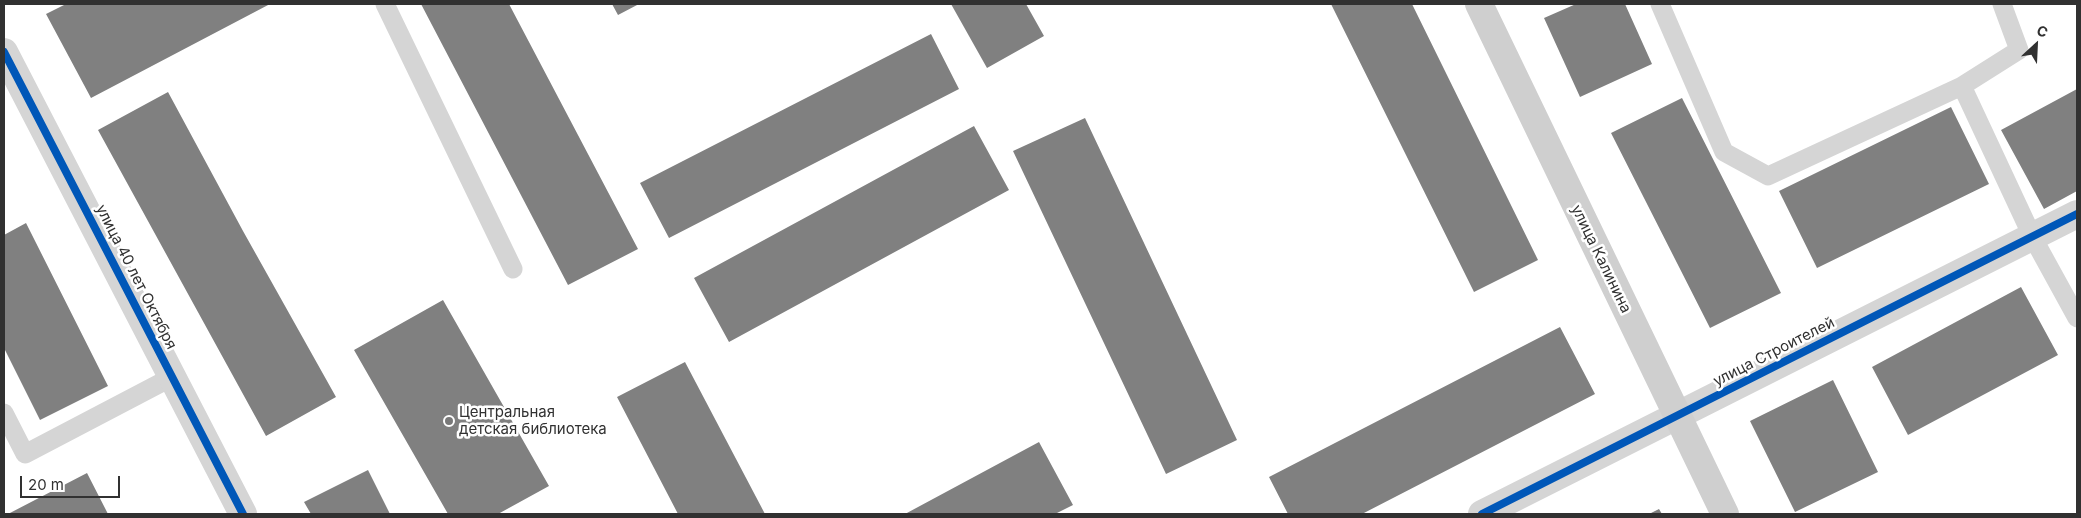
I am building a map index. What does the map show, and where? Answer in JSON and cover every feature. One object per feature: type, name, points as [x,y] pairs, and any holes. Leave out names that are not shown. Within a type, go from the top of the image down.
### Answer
[{"type":"main road","name":"улица Калинина","points":[[1479,4],[1725,514]]},
{"type":"street","name":"улица 40 лет Октября","points":[[4,52],[243,514]]},
{"type":"street","name":"улица Строителей","points":[[1482,514],[2077,214]]},
{"type":"lane","points":[[385,4],[513,269]]},
{"type":"lane","points":[[1660,4],[1724,152],[1768,176],[1962,86],[2019,50],[2002,4]]},
{"type":"lane","points":[[1962,86],[2032,236],[2077,318]]},
{"type":"lane","points":[[4,413],[25,454],[172,378]]},
{"type":"building","points":[[66,4],[270,4],[91,98],[46,14]]},
{"type":"building","points":[[421,4],[509,4],[638,249],[568,285]]},
{"type":"building","points":[[612,4],[639,4],[618,15]]},
{"type":"building","points":[[951,4],[1026,4],[1044,36],[987,68]]},
{"type":"building","points":[[1331,4],[1412,4],[1538,260],[1474,292]]},
{"type":"building","points":[[1576,4],[1625,4],[1652,64],[1580,97],[1544,18]]},
{"type":"building","points":[[931,34],[959,89],[669,238],[640,183]]},
{"type":"building","points":[[2077,89],[2077,191],[2044,209],[2001,130]]},
{"type":"building","points":[[168,92],[336,397],[266,436],[98,130]]},
{"type":"building","points":[[1682,98],[1781,293],[1710,328],[1611,133]]},
{"type":"building","points":[[1951,107],[1989,184],[1817,268],[1779,191]]},
{"type":"building","points":[[1085,118],[1237,440],[1166,474],[1013,151]]},
{"type":"building","points":[[974,126],[1009,190],[729,342],[694,278]]},
{"type":"building","points":[[26,223],[108,386],[40,420],[4,348],[4,235]]},
{"type":"building","points":[[2021,287],[2058,355],[1908,435],[1872,367]]},
{"type":"building","points":[[443,300],[549,486],[498,514],[448,514],[354,350]]},
{"type":"building","points":[[1560,327],[1595,394],[1362,514],[1288,514],[1269,477]]},
{"type":"building","points":[[685,362],[765,514],[678,514],[617,397]]},
{"type":"building","points":[[1833,380],[1878,472],[1795,512],[1750,421]]},
{"type":"building","points":[[1039,442],[1073,505],[1055,514],[905,514]]},
{"type":"building","points":[[368,470],[390,514],[311,514],[304,502]]},
{"type":"building","points":[[87,473],[108,514],[8,514]]},
{"type":"building","points":[[1659,509],[1662,514],[1649,514]]},
{"type":"cycle path","points":[[4,52],[243,514]]},
{"type":"cycle path","points":[[1482,514],[2077,214]]},
{"type":"place","name":"Центральная детская библиотека","points":[[449,421]]}]
